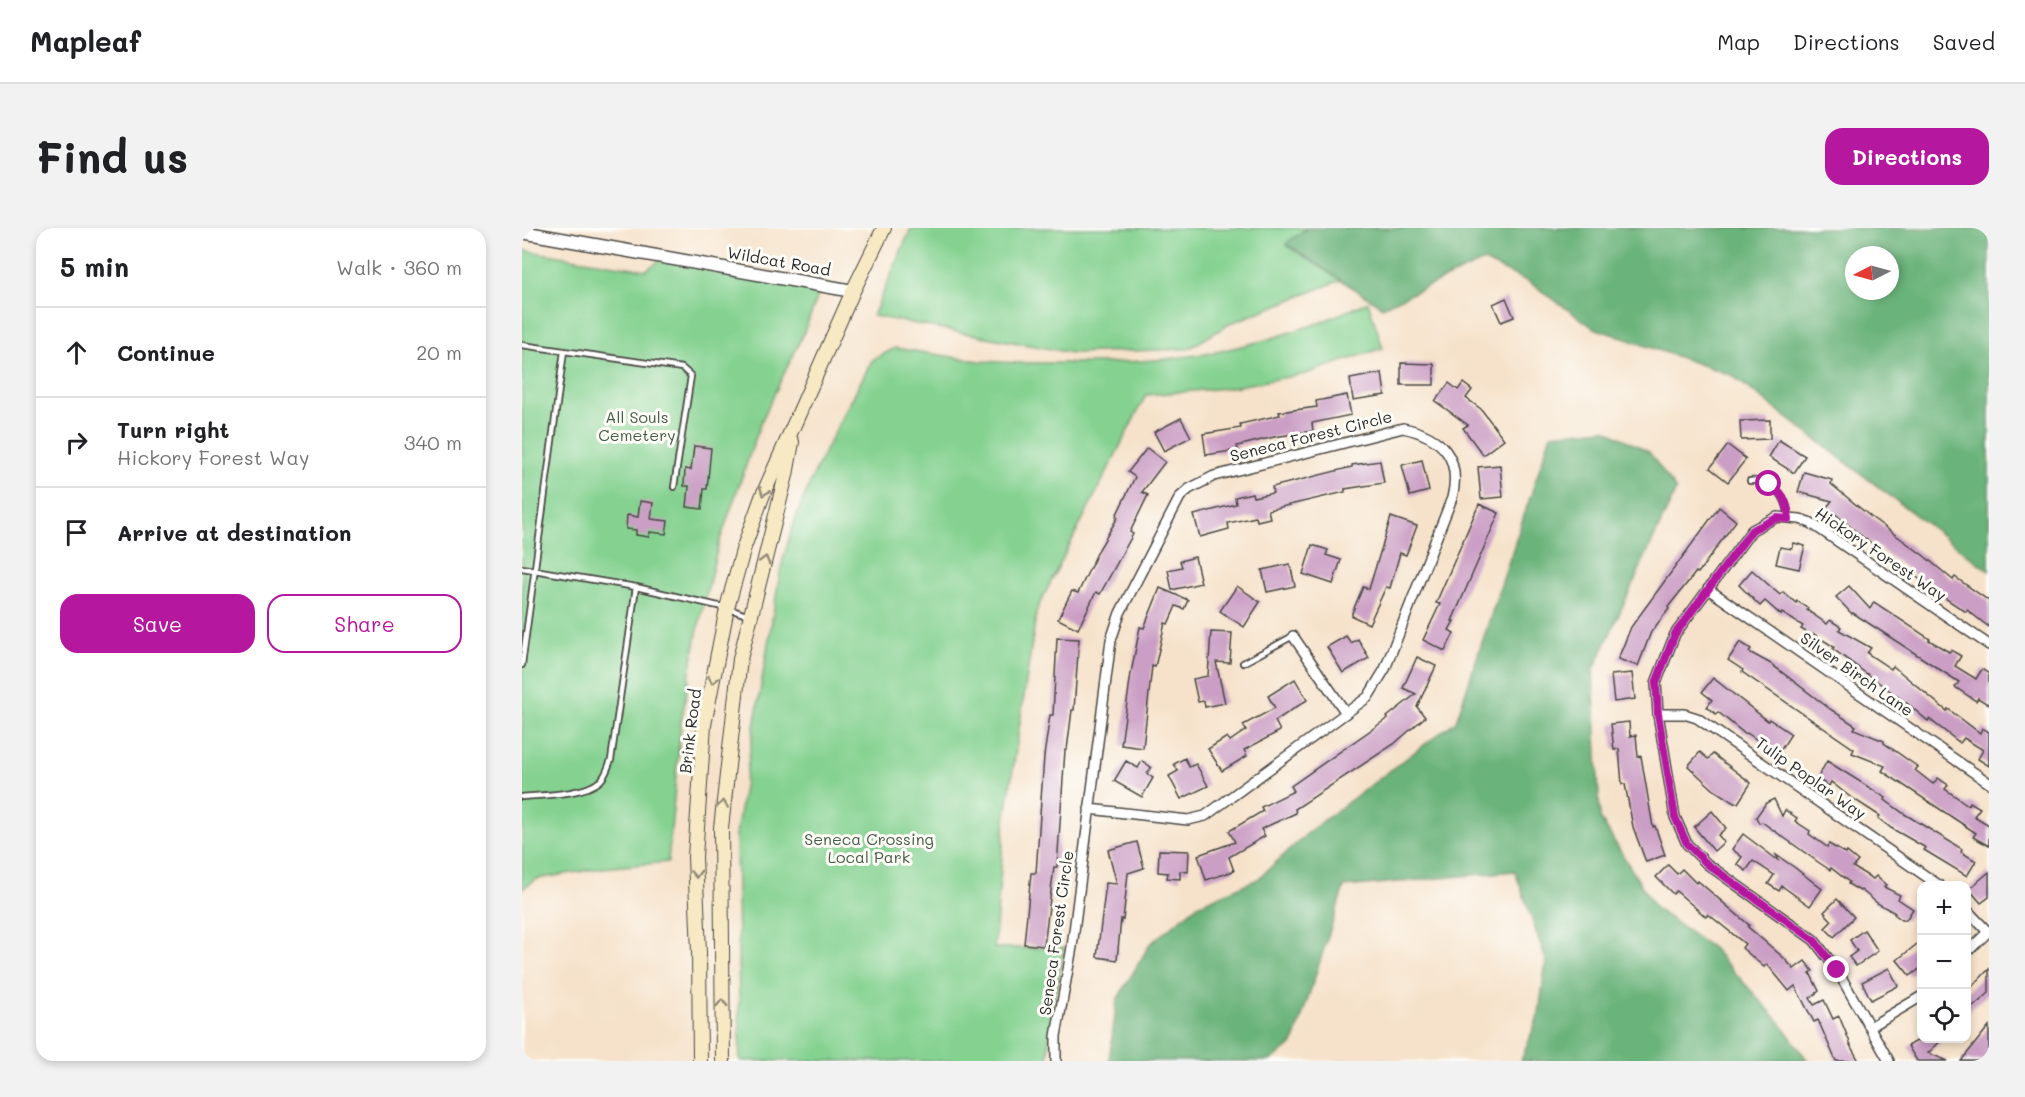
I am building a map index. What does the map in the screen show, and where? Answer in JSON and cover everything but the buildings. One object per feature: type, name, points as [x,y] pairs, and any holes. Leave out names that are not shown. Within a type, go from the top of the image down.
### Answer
[{"type":"main road","name":"Brink Road","points":[[700,1061],[696,846],[704,725],[727,608],[744,547],[762,496],[853,291],[884,228]]},
{"type":"main road","name":"Brink Road","points":[[723,1061],[721,828],[740,660],[749,616],[786,475],[796,419]]},
{"type":"street","name":"Wildcat Road","points":[[522,232],[853,291]]},
{"type":"street","name":"Seneca Forest Circle","points":[[1056,1061],[1056,1036],[1072,947],[1089,809],[1111,640],[1120,613],[1180,497],[1189,489],[1214,476],[1403,428],[1424,432],[1442,445],[1453,465],[1455,488],[1385,669],[1368,697],[1205,816],[1188,820],[1089,809]]},
{"type":"street","name":"Hickory Forest Way","points":[[1890,1061],[1837,970],[1814,940],[1707,864],[1687,844],[1675,817],[1658,714],[1656,683],[1675,634],[1708,588],[1752,530],[1777,518],[1811,523],[1989,645]]},
{"type":"street","name":"Silver Birch Lane","points":[[1708,588],[1989,783]]},
{"type":"street","points":[[1293,636],[1346,713]]},
{"type":"street","name":"Tulip Poplar Way","points":[[1658,714],[1684,714],[1697,718],[1934,881]]},
{"type":"street","points":[[1971,914],[1988,932],[1971,948]]},
{"type":"street","points":[[1870,1027],[1917,999]]},
{"type":"lane","points":[[522,345],[682,368],[691,376],[674,487]]},
{"type":"lane","points":[[522,665],[564,351]]},
{"type":"lane","points":[[1750,480],[1763,481],[1776,488],[1785,501],[1789,519]]},
{"type":"lane","points":[[522,568],[636,587],[727,608],[749,616]]},
{"type":"lane","points":[[522,797],[572,791],[592,786],[601,780],[607,771],[636,587]]},
{"type":"lane","points":[[1244,663],[1293,636]]},
{"type":"green space","points":[[911,228],[1322,228],[1294,238],[1286,245],[1341,280],[1231,323],[1188,349],[1072,353],[873,316]]},
{"type":"green space","points":[[1307,228],[1989,228],[1989,571],[1731,375],[1594,328],[1529,282],[1484,261],[1382,307],[1286,244]]},
{"type":"green space","name":"All Souls Cemetery","points":[[522,250],[646,270],[664,257],[822,285],[804,332],[761,422],[718,546],[698,628],[681,723],[668,862],[601,868],[537,879],[522,889]]},
{"type":"green space","name":"Seneca Crossing Local Park","points":[[1368,302],[1383,348],[1305,374],[1227,388],[1146,395],[1037,609],[1005,822],[994,948],[1064,948],[1050,1026],[1048,1061],[740,1061],[736,834],[780,573],[796,517],[807,490],[872,360],[895,348],[979,361],[1020,363],[1112,363],[1167,359],[1212,353],[1266,340],[1319,323]]},
{"type":"green space","points":[[1605,429],[1649,452],[1676,490],[1593,671],[1600,818],[1655,908],[1712,948],[1778,1020],[1808,1061],[1521,1061],[1539,1014],[1546,960],[1515,871],[1344,887],[1293,1044],[1270,1061],[1109,1061],[1117,1000],[1150,944],[1198,905],[1258,879],[1311,830],[1456,721],[1551,434]]},
{"type":"route","points":[[1769,484],[1781,494],[1788,509],[1789,519],[1777,518],[1752,530],[1675,634],[1656,683],[1658,714],[1675,817],[1687,844],[1707,864],[1814,940],[1837,970]]}]
